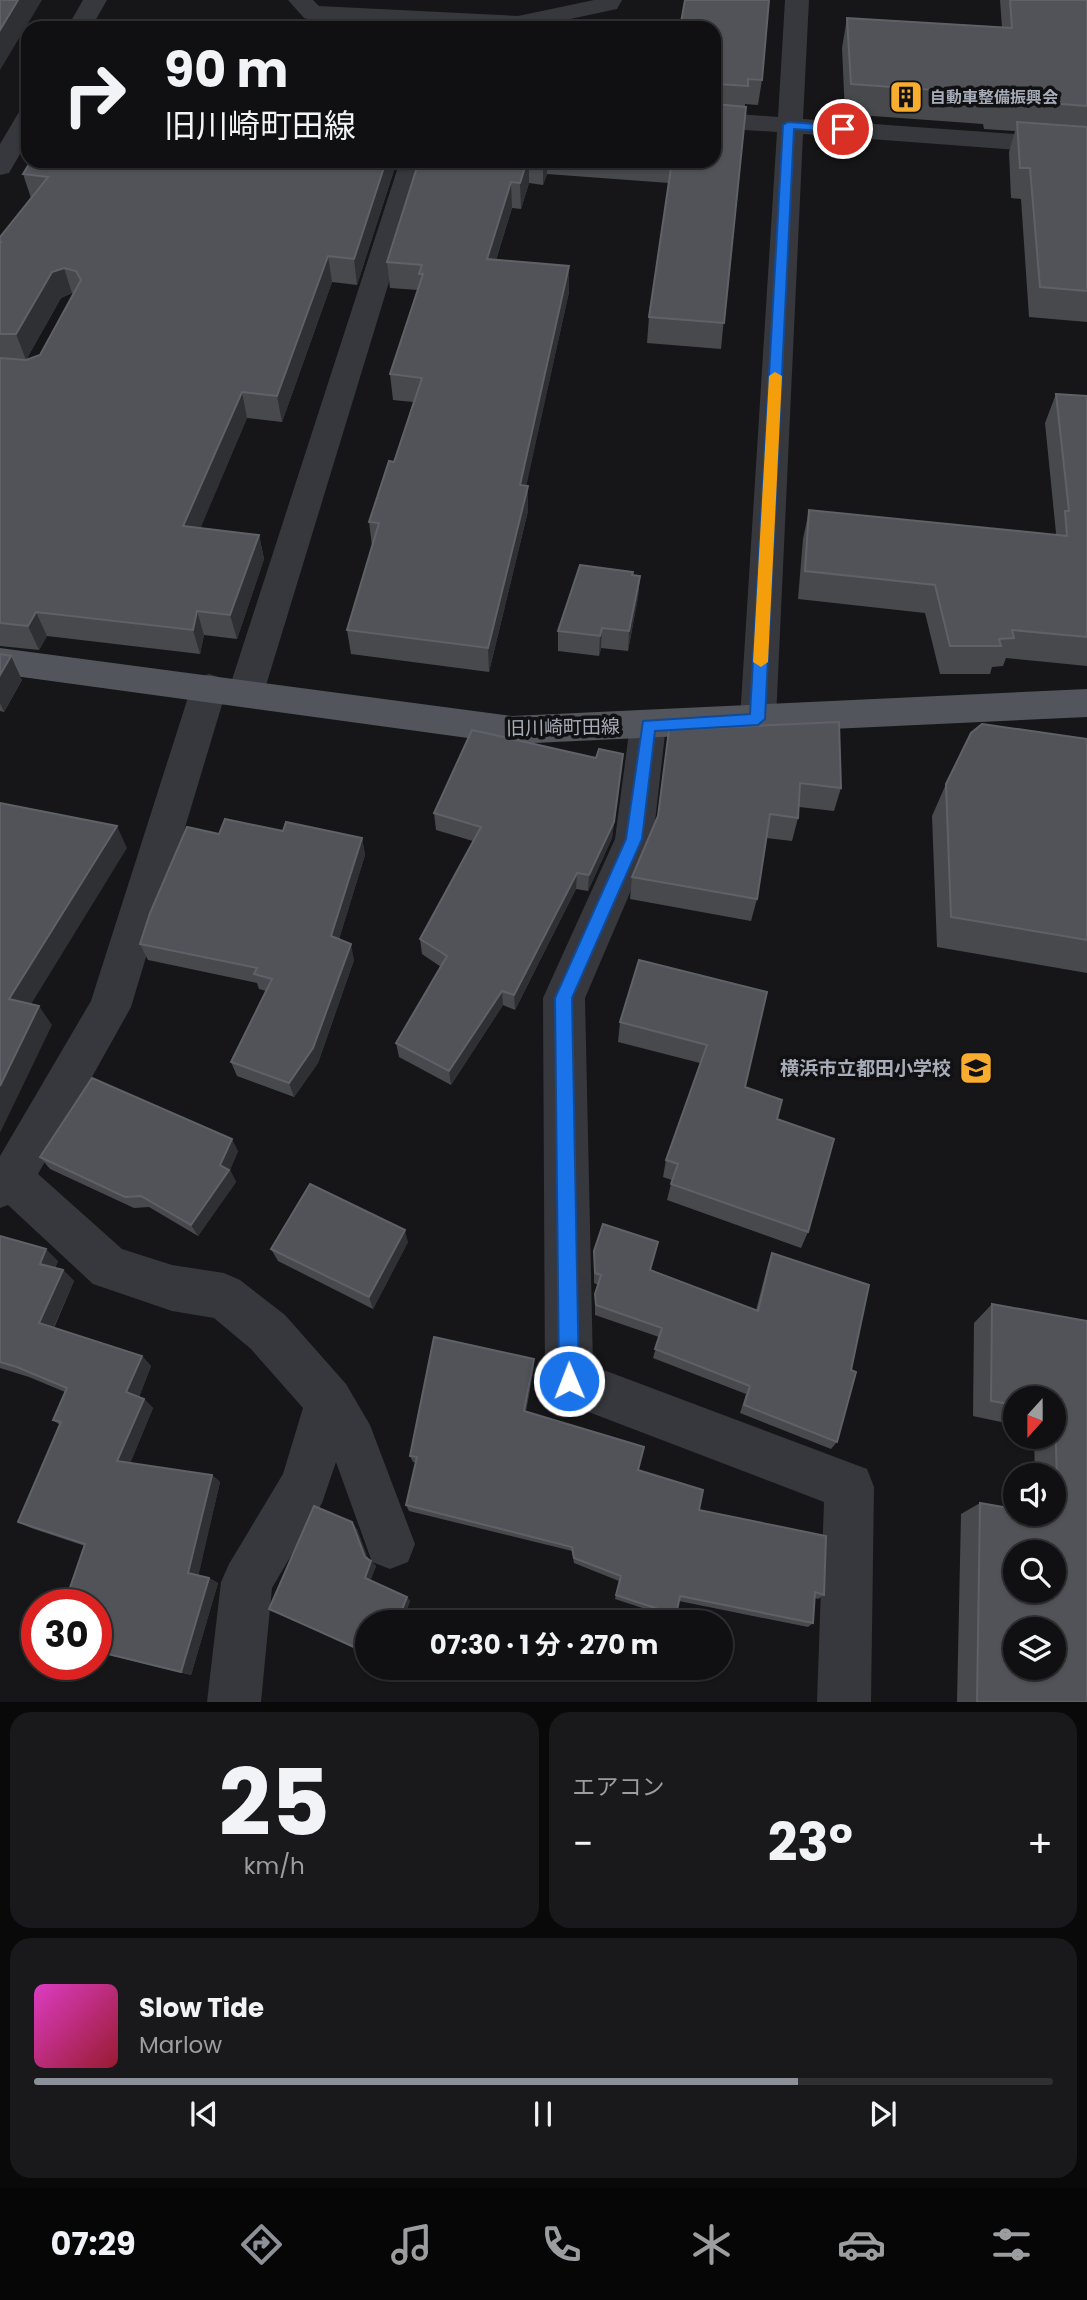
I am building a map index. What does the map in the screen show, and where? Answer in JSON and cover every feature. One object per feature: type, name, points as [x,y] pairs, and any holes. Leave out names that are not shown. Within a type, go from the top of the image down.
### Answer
[{"type":"main road","name":"旧川崎町田線","points":[[0,661],[512,730],[1087,703]]},
{"type":"street","points":[[83,21],[95,0]]},
{"type":"street","points":[[300,0],[312,13],[477,21]]},
{"type":"street","points":[[528,21],[609,4],[610,0]]},
{"type":"street","points":[[758,719],[788,125],[797,0]]},
{"type":"street","points":[[721,120],[1087,147]]},
{"type":"street","points":[[0,167],[21,130]]},
{"type":"street","points":[[390,1544],[353,1442],[329,1402],[268,1332],[224,1296],[172,1288],[109,1268],[6,1183],[110,1007],[228,690],[411,168]]},
{"type":"street","points":[[648,725],[634,839],[564,998],[569,1381],[849,1487],[844,1702]]},
{"type":"street","points":[[234,1702],[247,1582],[303,1485],[329,1402]]},
{"type":"building","points":[[0,0],[18,0],[0,30]]},
{"type":"building","points":[[685,0],[769,0],[762,80],[748,79],[748,86],[721,84],[721,21],[681,21]]},
{"type":"building","points":[[1010,0],[1087,0],[1087,106],[992,99],[991,94],[851,84],[847,18],[1012,28]]},
{"type":"building","points":[[721,105],[746,107],[724,323],[649,317],[671,168],[721,168]]},
{"type":"building","points":[[1017,122],[1087,127],[1087,291],[1040,287],[1030,168],[1020,168]]},
{"type":"building","points":[[27,168],[384,168],[354,259],[328,256],[277,396],[242,392],[183,526],[259,535],[230,615],[197,611],[193,630],[36,612],[28,626],[0,623],[0,358],[26,360],[40,355],[81,280],[76,271],[64,268],[52,272],[16,334],[0,334],[0,237],[48,177],[23,174]]},
{"type":"building","points":[[417,168],[525,168],[520,183],[511,182],[487,259],[569,266],[520,485],[528,486],[488,648],[347,630],[379,523],[369,522],[389,461],[394,462],[422,378],[390,374],[423,274],[419,274],[422,265],[387,262]]},
{"type":"building","points":[[1056,394],[1087,396],[1087,637],[1012,630],[1014,638],[999,639],[1001,646],[950,646],[935,585],[805,571],[809,510],[1067,536],[1065,511],[1069,511]]},
{"type":"building","points":[[580,565],[633,572],[632,575],[640,576],[629,631],[602,628],[600,636],[558,631]]},
{"type":"building","points":[[0,654],[11,656],[0,675]]},
{"type":"building","points":[[839,722],[841,788],[800,783],[798,818],[770,814],[757,899],[632,877],[658,816],[669,730]]},
{"type":"building","points":[[982,724],[1087,739],[1087,940],[951,917],[946,784],[971,733]]},
{"type":"building","points":[[472,730],[596,758],[599,749],[623,754],[614,822],[589,875],[577,873],[514,995],[502,991],[449,1071],[396,1043],[447,956],[420,939],[481,827],[434,813]]},
{"type":"building","points":[[0,803],[117,826],[9,999],[39,1006],[0,1086]]},
{"type":"building","points":[[225,819],[283,831],[286,822],[362,838],[331,936],[351,944],[313,1048],[289,1083],[231,1062],[272,979],[254,974],[257,968],[140,944],[150,913],[187,827],[219,834]]},
{"type":"building","points":[[639,960],[767,992],[745,1087],[782,1100],[777,1119],[834,1139],[808,1232],[671,1184],[678,1164],[666,1160],[707,1045],[620,1022]]},
{"type":"building","points":[[92,1078],[232,1139],[220,1165],[229,1170],[191,1225],[141,1196],[125,1197],[40,1157]]},
{"type":"building","points":[[310,1184],[405,1230],[369,1297],[271,1249]]},
{"type":"building","points":[[603,1224],[658,1242],[650,1270],[758,1311],[772,1253],[869,1285],[851,1370],[856,1372],[837,1442],[744,1405],[750,1386],[655,1349],[662,1328],[596,1305],[595,1294],[601,1275],[595,1273],[594,1251]]},
{"type":"building","points":[[0,1236],[46,1249],[40,1264],[63,1270],[39,1323],[142,1356],[126,1392],[144,1399],[117,1461],[212,1475],[188,1573],[209,1578],[181,1672],[112,1655],[112,1589],[70,1589],[85,1544],[18,1522],[61,1422],[53,1420],[67,1388],[0,1362]]},
{"type":"building","points":[[992,1304],[1087,1321],[1087,1702],[977,1702],[980,1503],[1003,1507],[1003,1526],[1066,1526],[1066,1463],[1056,1463],[1056,1449],[1066,1449],[1066,1386],[1003,1386],[1003,1403],[991,1401]]},
{"type":"building","points":[[434,1337],[534,1359],[524,1411],[644,1447],[638,1470],[703,1490],[699,1510],[826,1536],[824,1595],[815,1592],[813,1623],[680,1596],[677,1610],[661,1610],[616,1595],[621,1576],[574,1558],[572,1547],[406,1505],[417,1457],[410,1456]]},
{"type":"building","points":[[314,1506],[352,1522],[365,1557],[371,1561],[365,1578],[407,1597],[402,1610],[355,1610],[355,1647],[269,1609]]},
{"type":"slow traffic","points":[[761,662],[775,376]]},
{"type":"place","name":"自動車整備振興会","points":[[906,97]]},
{"type":"place","name":"横浜市立都田小学校","points":[[976,1068]]},
{"type":"route","points":[[569,1381],[564,998],[634,839],[648,725],[758,719],[788,125],[843,129]]}]
